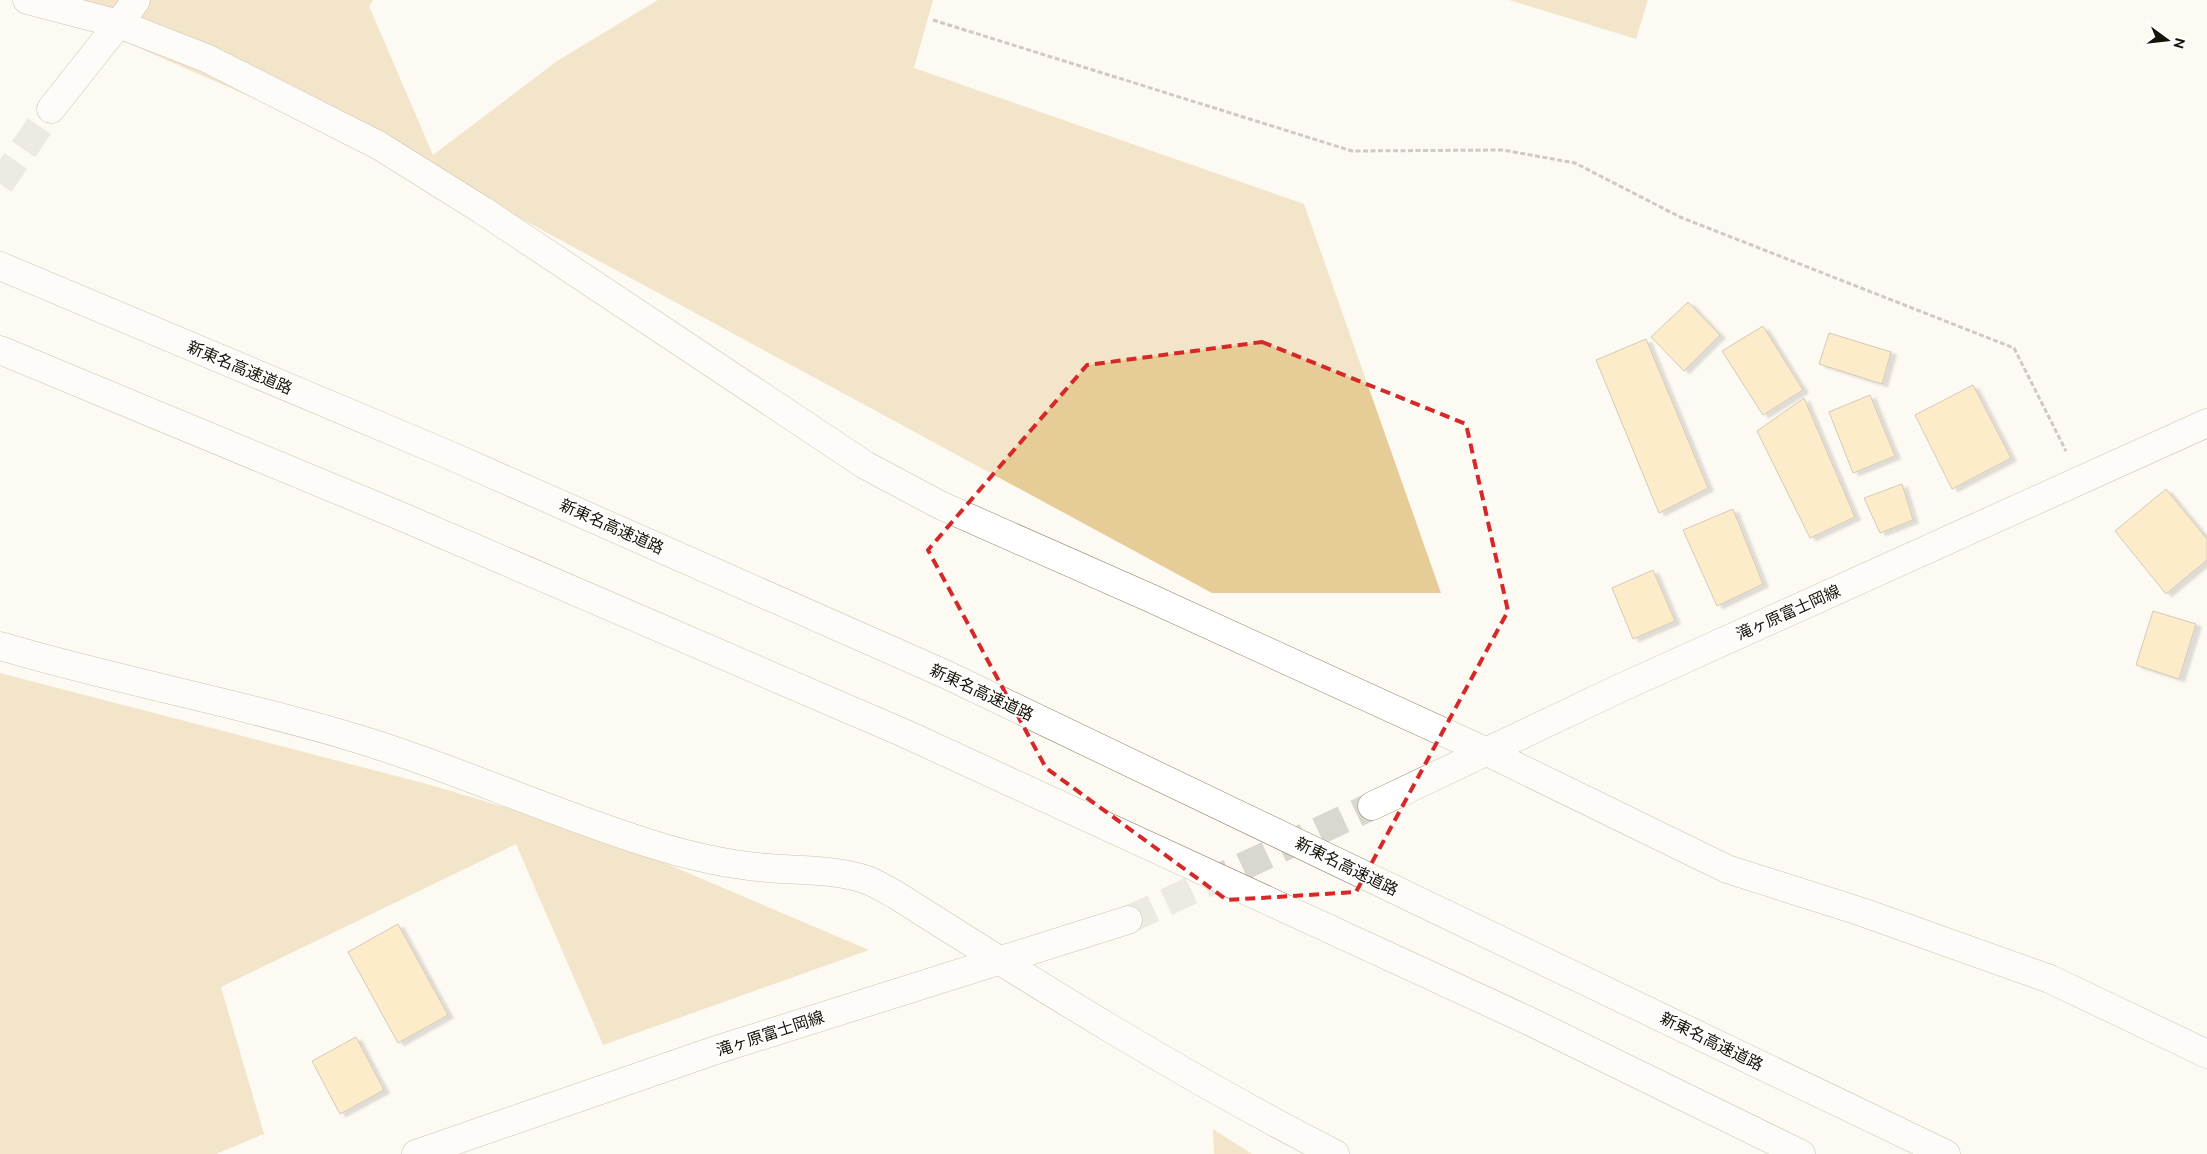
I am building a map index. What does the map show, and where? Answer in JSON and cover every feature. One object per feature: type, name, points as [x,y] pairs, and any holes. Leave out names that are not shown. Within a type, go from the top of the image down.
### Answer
[{"type":"main road","points":[[27,0],[119,24],[206,58],[269,88],[378,145],[482,210],[857,460],[934,501],[1485,751],[1727,869],[1862,912],[2050,978],[2207,1054]]},
{"type":"main road","points":[[51,109],[136,0]]},
{"type":"main road","name":"新東名高速道路","points":[[0,266],[458,458],[945,674],[1946,1154]]},
{"type":"main road","points":[[0,350],[396,514],[906,734],[1518,1016],[1802,1154]]},
{"type":"main road","name":"滝ヶ原富士岡線","points":[[1372,806],[1616,690],[2207,423]]},
{"type":"main road","points":[[0,646],[53,662],[138,681],[345,735],[439,765],[537,804],[664,847],[717,860],[768,868],[825,872],[866,880],[896,894],[1000,960],[1168,1062],[1334,1154]]},
{"type":"main road","name":"滝ヶ原富士岡線","points":[[416,1154],[716,1050],[1128,920]]},
{"type":"path","points":[[933,20],[1352,151],[1503,150],[1575,163],[1680,217],[2014,348],[2081,481]]},
{"type":"highlighted area","points":[[1262,342],[1466,424],[1508,611],[1356,892],[1227,900],[1046,768],[928,550],[1087,365]]},
{"type":"shaded area","points":[[30,0],[373,0],[369,6],[433,155],[557,61],[658,0],[933,0],[914,68],[1304,204],[1441,593],[1212,593],[494,204]]},
{"type":"shaded area","points":[[1509,0],[1648,0],[1636,39]]},
{"type":"shaded area","points":[[0,673],[427,784],[601,836],[869,950],[603,1045],[516,844],[221,987],[264,1134],[216,1154],[0,1154]]},
{"type":"shaded area","points":[[1213,1129],[1252,1154],[1214,1154]]},
{"type":"building","points":[[1688,302],[1720,335],[1684,371],[1651,337]]},
{"type":"building","points":[[1763,326],[1803,390],[1763,415],[1722,351]]},
{"type":"building","points":[[1829,333],[1891,352],[1882,384],[1819,364]]},
{"type":"building","points":[[1646,339],[1708,488],[1659,513],[1596,360]]},
{"type":"building","points":[[1973,385],[2011,458],[1952,489],[1915,415]]},
{"type":"building","points":[[1870,395],[1895,456],[1853,473],[1829,412]]},
{"type":"building","points":[[1804,398],[1855,517],[1810,538],[1757,431]]},
{"type":"building","points":[[1902,484],[1913,520],[1880,533],[1864,498]]},
{"type":"building","points":[[2166,489],[2207,539],[2207,560],[2166,594],[2115,531]]},
{"type":"building","points":[[1733,509],[1763,584],[1717,606],[1683,530]]},
{"type":"building","points":[[1653,570],[1675,621],[1633,639],[1612,588]]},
{"type":"building","points":[[2153,611],[2196,624],[2179,679],[2136,665]]},
{"type":"building","points":[[398,924],[448,1015],[398,1043],[348,952]]},
{"type":"building","points":[[356,1037],[384,1090],[340,1114],[312,1061]]},
{"type":"tunnel","points":[[0,184],[51,109]]},
{"type":"tunnel","points":[[1128,920],[1372,806]]}]
